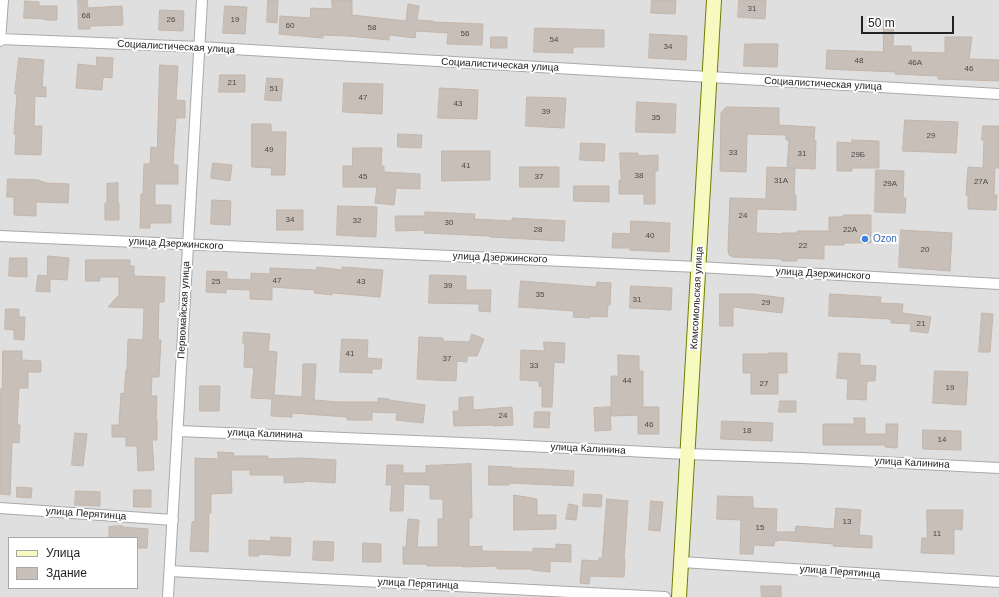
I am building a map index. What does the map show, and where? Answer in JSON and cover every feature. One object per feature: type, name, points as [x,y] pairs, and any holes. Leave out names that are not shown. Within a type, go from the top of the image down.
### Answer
[{"type":"main road","name":"Комсомольская улица","points":[[679,597],[714,0]]},
{"type":"street","points":[[0,40],[3,0]]},
{"type":"street","name":"Первомайская улица","points":[[168,597],[202,0]]},
{"type":"street","name":"Социалистическая улица","points":[[0,40],[199,48],[999,94]]},
{"type":"street","name":"улица Дзержинского","points":[[0,236],[698,267],[999,284]]},
{"type":"street","name":"улица Калинина","points":[[178,431],[999,468]]},
{"type":"street","name":"улица Перятинца","points":[[0,508],[173,520]]},
{"type":"street","name":"улица Перятинца","points":[[681,562],[999,582]]},
{"type":"street","name":"улица Перятинца","points":[[170,570],[665,597]]},
{"type":"shaded area","points":[[0,0],[999,0],[999,597],[0,597]]},
{"type":"building","points":[[78,0],[87,0],[88,8],[122,6],[123,25],[90,26],[90,29],[79,29]]},
{"type":"building","points":[[268,0],[278,0],[277,23],[267,22]]},
{"type":"building","points":[[332,0],[352,0],[352,15],[406,21],[408,4],[419,6],[417,20],[483,24],[482,45],[447,44],[448,33],[416,31],[415,38],[389,35],[389,40],[348,36],[323,35],[323,38],[279,34],[280,16],[310,18],[311,8],[332,9]]},
{"type":"building","points":[[652,0],[676,0],[675,14],[651,13]]},
{"type":"building","points":[[739,0],[766,0],[765,19],[738,17]]},
{"type":"building","points":[[25,1],[39,2],[39,6],[57,6],[57,20],[24,18]]},
{"type":"building","points":[[225,6],[247,7],[245,34],[223,33]]},
{"type":"building","points":[[160,10],[184,11],[183,31],[159,30]]},
{"type":"building","points":[[884,20],[894,20],[893,46],[911,46],[911,52],[945,53],[945,37],[972,37],[969,59],[999,60],[999,81],[938,79],[938,76],[895,74],[896,72],[826,69],[827,50],[883,52]]},
{"type":"building","points":[[535,28],[604,30],[604,47],[573,47],[573,53],[534,52]]},
{"type":"building","points":[[650,34],[687,36],[686,60],[649,58]]},
{"type":"building","points":[[491,37],[507,37],[507,48],[491,48]]},
{"type":"building","points":[[745,44],[778,44],[777,67],[744,66]]},
{"type":"building","points":[[97,57],[113,58],[112,78],[103,77],[102,90],[76,88],[78,64],[96,66]]},
{"type":"building","points":[[19,58],[44,60],[42,87],[46,87],[46,97],[35,96],[34,126],[42,126],[41,155],[15,154],[16,134],[14,134],[17,94],[15,94]]},
{"type":"building","points":[[160,65],[178,66],[176,100],[185,101],[185,118],[176,118],[173,165],[178,165],[178,184],[155,184],[155,205],[171,205],[171,223],[150,223],[150,228],[140,228],[144,164],[150,164],[151,147],[157,148]]},
{"type":"building","points":[[220,75],[245,75],[245,92],[219,92]]},
{"type":"building","points":[[267,78],[283,79],[281,101],[265,100]]},
{"type":"building","points":[[344,83],[383,84],[382,114],[343,112]]},
{"type":"building","points":[[440,88],[478,90],[477,119],[438,118]]},
{"type":"building","points":[[527,97],[566,98],[564,128],[526,126]]},
{"type":"building","points":[[637,102],[676,104],[675,133],[636,132]]},
{"type":"building","points":[[727,107],[779,108],[779,125],[815,127],[815,169],[795,168],[794,195],[796,195],[796,210],[757,209],[756,233],[782,234],[797,233],[797,231],[829,231],[829,217],[843,217],[843,215],[871,215],[871,243],[824,245],[824,259],[797,258],[797,261],[782,261],[782,259],[733,257],[729,255],[730,198],[766,199],[767,167],[787,168],[789,140],[786,140],[786,135],[747,134],[746,172],[720,171],[721,113]]},
{"type":"building","points":[[905,120],[958,122],[956,153],[903,151]]},
{"type":"building","points":[[252,124],[271,124],[271,132],[286,132],[285,175],[271,175],[272,168],[252,167]]},
{"type":"building","points":[[983,126],[999,126],[999,168],[995,168],[994,195],[997,195],[996,210],[968,209],[968,195],[966,195],[968,167],[983,168]]},
{"type":"building","points":[[398,134],[422,135],[421,148],[398,147]]},
{"type":"building","points":[[852,140],[879,141],[879,168],[852,168],[852,171],[837,171],[837,142],[852,143]]},
{"type":"building","points":[[581,143],[605,144],[604,161],[580,160]]},
{"type":"building","points":[[353,148],[382,148],[381,166],[384,166],[384,172],[420,174],[420,189],[396,188],[394,205],[375,203],[377,187],[343,187],[343,166],[352,166]]},
{"type":"building","points":[[442,151],[490,151],[490,180],[442,181]]},
{"type":"building","points":[[620,153],[638,153],[638,156],[658,155],[658,171],[655,171],[655,204],[644,204],[644,194],[619,194],[619,180],[621,180]]},
{"type":"building","points":[[213,163],[232,165],[230,181],[211,178]]},
{"type":"building","points":[[520,167],[559,167],[559,187],[520,187]]},
{"type":"building","points":[[876,170],[904,171],[903,198],[906,198],[905,213],[875,212]]},
{"type":"building","points":[[8,179],[38,180],[46,183],[69,184],[68,203],[36,202],[36,216],[14,215],[14,197],[7,197]]},
{"type":"building","points":[[118,183],[119,220],[105,220],[107,184]]},
{"type":"building","points":[[574,186],[609,186],[609,202],[574,201]]},
{"type":"building","points":[[212,200],[231,201],[230,225],[211,224]]},
{"type":"building","points":[[338,206],[377,207],[376,237],[337,235]]},
{"type":"building","points":[[277,210],[303,210],[303,230],[277,230]]},
{"type":"building","points":[[425,212],[475,214],[474,219],[512,221],[512,218],[565,221],[564,241],[424,233],[424,230],[396,231],[395,216],[425,216]]},
{"type":"building","points":[[631,221],[670,223],[669,252],[630,250],[630,248],[612,248],[613,233],[630,234]]},
{"type":"building","points":[[901,230],[952,233],[950,271],[899,267]]},
{"type":"building","points":[[48,256],[69,258],[67,280],[50,279],[50,292],[36,291],[38,275],[47,276]]},
{"type":"building","points":[[10,258],[27,258],[27,277],[9,276]]},
{"type":"building","points":[[86,260],[130,260],[130,266],[134,266],[134,276],[165,277],[164,302],[159,302],[158,340],[161,340],[159,377],[152,377],[151,396],[157,396],[157,440],[152,440],[154,470],[138,471],[137,446],[126,446],[126,437],[112,437],[112,425],[119,425],[121,393],[124,394],[127,370],[128,339],[143,340],[144,308],[108,307],[119,295],[119,277],[100,277],[100,281],[86,281]]},
{"type":"building","points":[[317,267],[342,270],[342,267],[383,270],[380,297],[332,293],[332,295],[314,293],[315,290],[272,287],[272,300],[250,299],[250,290],[226,289],[226,293],[206,292],[207,271],[227,272],[227,279],[251,280],[251,273],[270,274],[270,268],[317,270]]},
{"type":"building","points":[[430,275],[466,276],[466,290],[491,290],[490,312],[479,311],[479,304],[429,303]]},
{"type":"building","points":[[521,281],[596,287],[597,282],[611,283],[610,305],[608,305],[607,317],[573,317],[574,311],[519,307]]},
{"type":"building","points":[[631,286],[672,288],[671,310],[630,308]]},
{"type":"building","points":[[720,294],[754,294],[784,298],[782,313],[733,307],[733,326],[720,326]]},
{"type":"building","points":[[830,294],[881,297],[880,303],[903,304],[902,313],[931,317],[928,333],[910,331],[911,324],[891,323],[891,319],[829,316]]},
{"type":"building","points":[[6,309],[19,309],[19,317],[25,317],[24,340],[14,339],[14,330],[5,329]]},
{"type":"building","points":[[982,313],[993,314],[990,352],[979,352]]},
{"type":"building","points":[[244,332],[270,334],[268,351],[277,352],[274,395],[302,397],[303,364],[316,364],[314,400],[339,402],[378,402],[378,398],[425,405],[423,423],[396,420],[397,413],[372,412],[372,420],[347,420],[347,417],[292,413],[292,417],[271,416],[272,399],[251,398],[254,368],[244,367]]},
{"type":"building","points":[[472,334],[484,339],[477,356],[467,356],[467,362],[457,361],[456,381],[417,379],[419,337],[443,338],[443,341],[469,342]]},
{"type":"building","points":[[342,339],[368,340],[367,358],[382,359],[381,369],[372,369],[372,373],[340,372]]},
{"type":"building","points":[[544,342],[565,343],[564,363],[554,362],[552,407],[542,407],[542,387],[539,386],[539,381],[520,380],[521,350],[544,351]]},
{"type":"building","points":[[3,351],[22,351],[22,360],[41,361],[41,372],[28,372],[28,388],[19,388],[17,425],[20,425],[19,443],[12,442],[10,495],[0,494],[0,389],[2,389]]},
{"type":"building","points":[[787,353],[787,373],[778,373],[778,394],[751,394],[751,373],[743,373],[743,354]]},
{"type":"building","points":[[839,353],[860,354],[860,365],[876,366],[875,381],[867,381],[866,400],[847,399],[848,379],[837,378]]},
{"type":"building","points":[[618,355],[639,356],[639,371],[643,371],[643,407],[659,407],[659,434],[638,434],[638,415],[611,416],[611,376],[618,376]]},
{"type":"building","points":[[935,371],[968,372],[966,405],[933,403]]},
{"type":"building","points":[[200,386],[220,386],[219,411],[200,411]]},
{"type":"building","points":[[473,397],[473,410],[512,407],[513,425],[454,426],[453,411],[459,411],[459,398]]},
{"type":"building","points":[[780,401],[796,401],[796,412],[779,412]]},
{"type":"building","points":[[610,407],[611,430],[595,431],[594,408]]},
{"type":"building","points":[[535,412],[550,412],[549,428],[534,427]]},
{"type":"building","points":[[854,418],[865,418],[865,434],[886,434],[886,424],[898,424],[897,448],[885,447],[885,445],[823,445],[823,424],[854,424]]},
{"type":"building","points":[[722,421],[773,423],[772,441],[721,439]]},
{"type":"building","points":[[923,430],[961,431],[961,450],[923,449]]},
{"type":"building","points":[[75,433],[87,434],[83,466],[72,465]]},
{"type":"building","points":[[218,452],[234,453],[233,456],[268,456],[268,459],[302,458],[336,460],[335,483],[305,481],[284,483],[284,475],[250,475],[250,470],[231,470],[232,493],[211,494],[208,552],[190,551],[192,522],[195,521],[195,458],[218,459]]},
{"type":"building","points":[[471,464],[472,518],[469,518],[469,547],[482,546],[482,551],[533,552],[533,548],[556,549],[556,544],[571,545],[571,562],[550,561],[550,572],[532,569],[497,569],[497,566],[463,567],[403,564],[403,547],[406,547],[408,519],[419,520],[417,547],[438,547],[438,519],[443,519],[443,499],[430,499],[430,485],[404,484],[403,511],[390,511],[392,485],[386,485],[387,465],[403,465],[403,473],[426,473],[426,466]]},
{"type":"building","points":[[489,466],[574,471],[573,486],[510,483],[509,485],[489,485]]},
{"type":"building","points":[[17,487],[32,488],[31,498],[17,497]]},
{"type":"building","points":[[134,490],[151,490],[151,507],[134,507]]},
{"type":"building","points":[[76,491],[100,492],[100,506],[75,505]]},
{"type":"building","points":[[584,494],[602,495],[601,507],[583,506]]},
{"type":"building","points":[[514,495],[537,499],[537,515],[556,515],[556,529],[514,530]]},
{"type":"building","points":[[718,496],[753,497],[753,508],[777,509],[776,532],[795,532],[796,526],[834,529],[836,508],[861,510],[859,535],[872,536],[872,548],[833,546],[834,544],[778,540],[775,541],[774,546],[754,545],[753,554],[740,554],[741,520],[717,519]]},
{"type":"building","points":[[607,499],[628,501],[624,577],[590,576],[589,584],[580,583],[582,560],[599,561],[599,558],[602,558]]},
{"type":"building","points":[[651,501],[663,502],[660,531],[649,530]]},
{"type":"building","points":[[569,504],[578,506],[576,520],[566,519]]},
{"type":"building","points":[[927,510],[963,510],[962,530],[954,529],[954,554],[921,553],[922,538],[927,538]]},
{"type":"building","points":[[122,526],[148,529],[147,548],[138,548],[138,537],[109,537],[109,527]]},
{"type":"building","points":[[271,537],[291,538],[290,556],[259,554],[259,556],[249,556],[249,540],[271,541]]},
{"type":"building","points":[[314,541],[334,542],[333,561],[313,560]]},
{"type":"building","points":[[363,543],[381,544],[381,562],[363,562]]},
{"type":"building","points":[[761,586],[781,586],[781,597],[762,597]]},
{"type":"place","name":"Ozon","points":[[865,239]]}]
